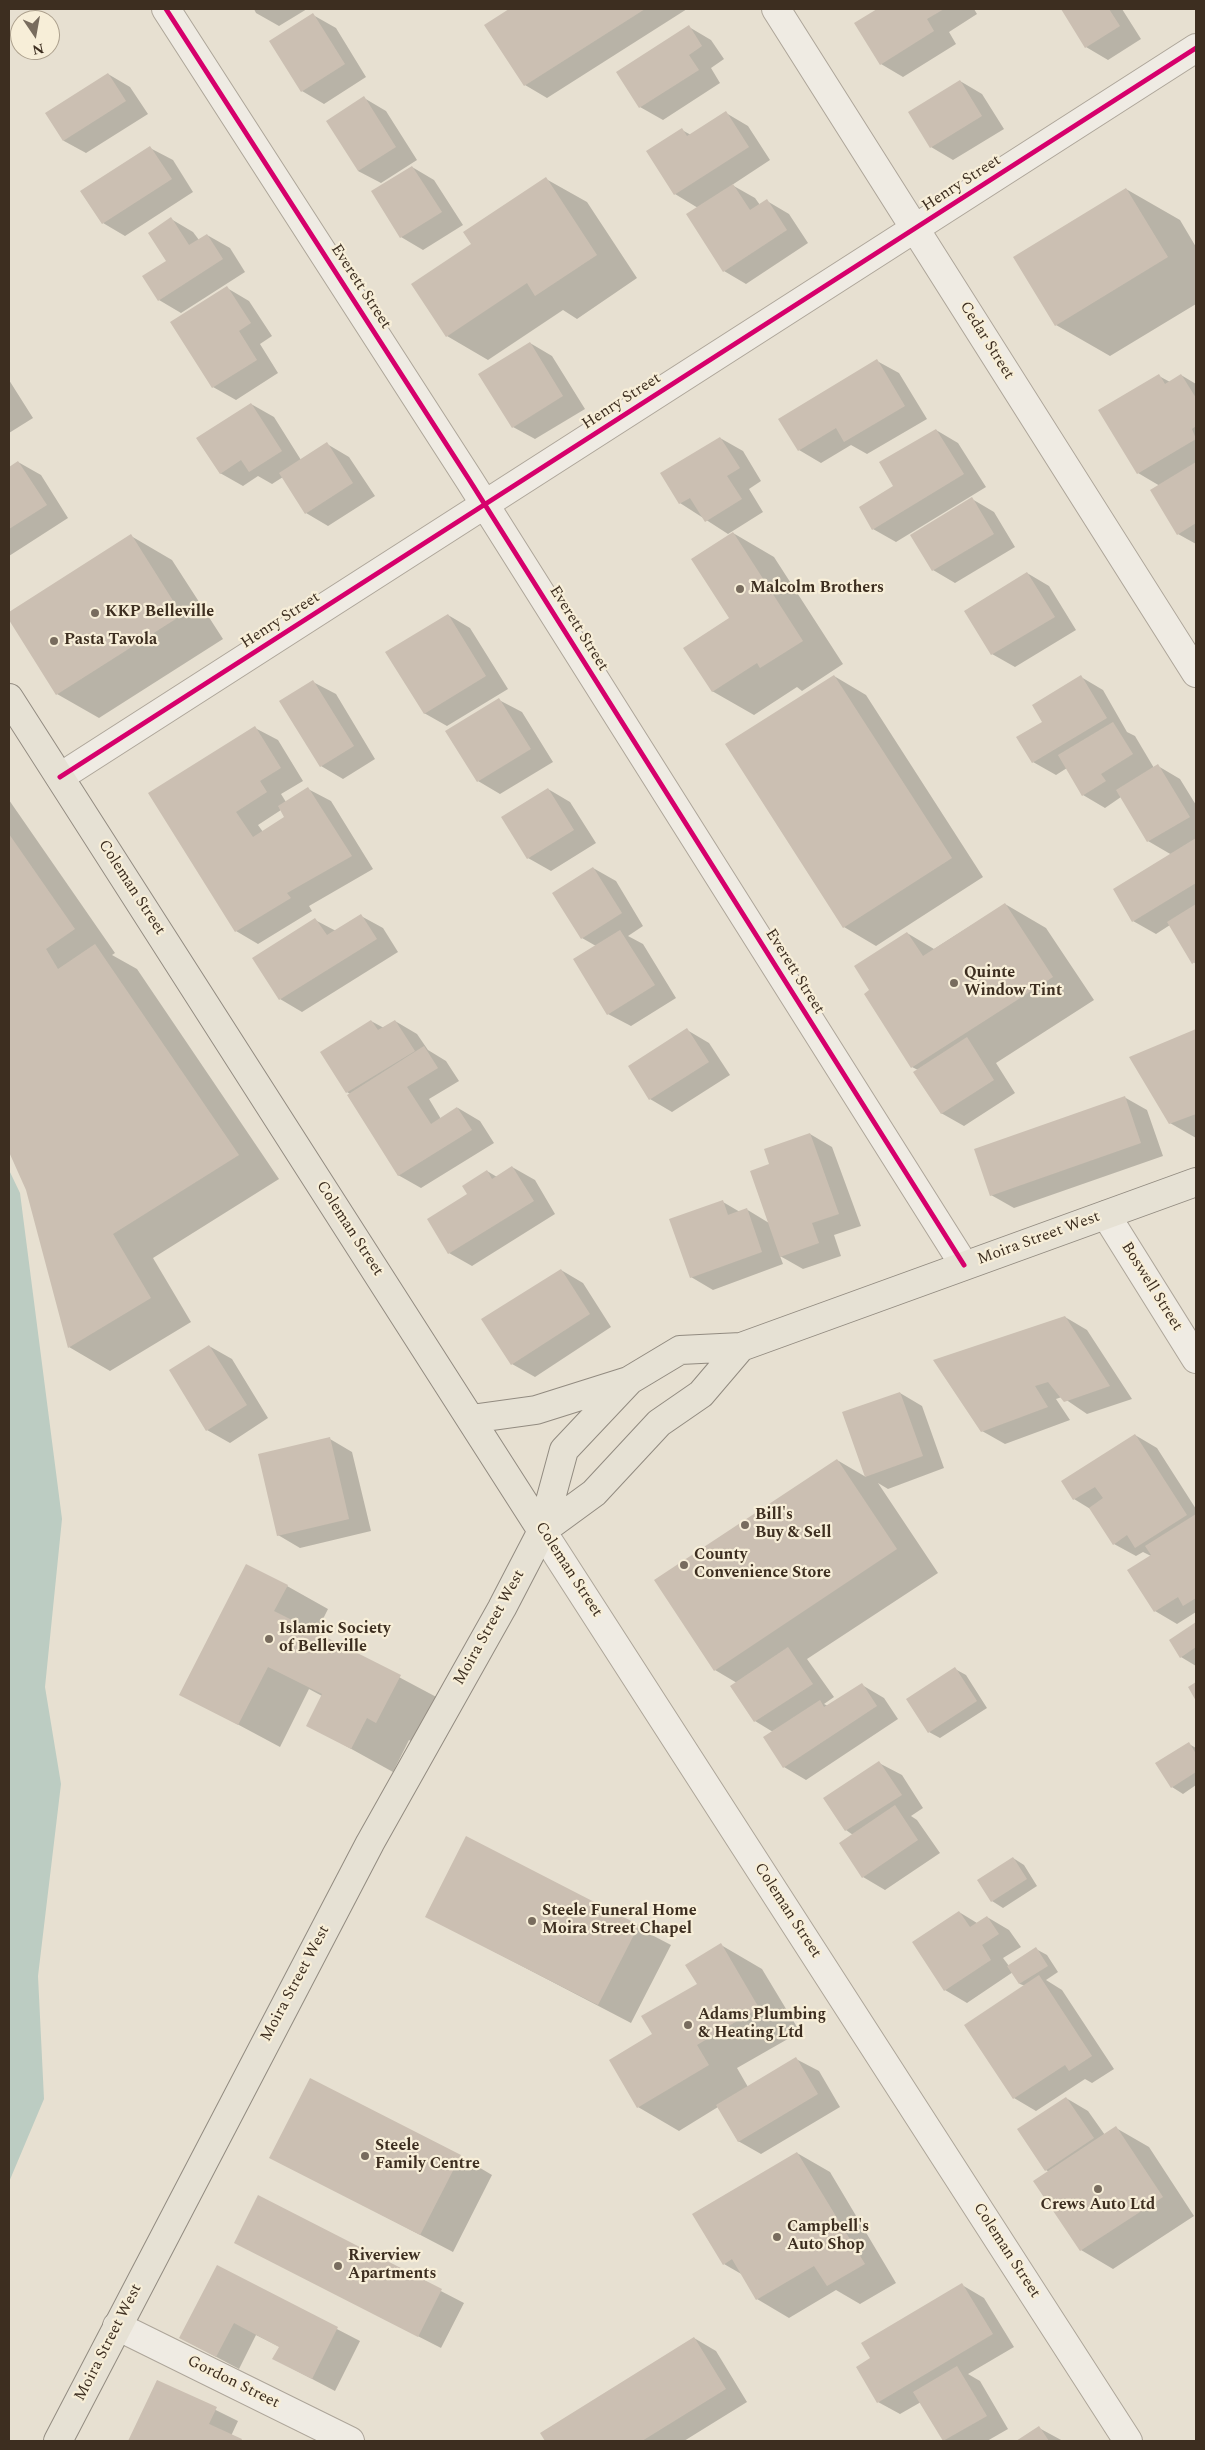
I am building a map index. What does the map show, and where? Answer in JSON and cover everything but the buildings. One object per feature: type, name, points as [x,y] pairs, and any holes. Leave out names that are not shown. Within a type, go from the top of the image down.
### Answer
[{"type":"main road","name":"Coleman Street","points":[[9,698],[542,1530]]},
{"type":"main road","name":"Moira Street West","points":[[58,2441],[370,1843],[502,1608],[542,1530],[564,1450],[630,1380],[680,1350],[741,1347],[1196,1182]]},
{"type":"main road","name":"Moira Street West","points":[[542,1530],[594,1494],[660,1423],[701,1394],[741,1347]]},
{"type":"main road","points":[[471,1419],[536,1410],[630,1380]]},
{"type":"street","name":"Everett Street","points":[[166,9],[485,505],[964,1266]]},
{"type":"street","name":"Cedar Street","points":[[776,9],[1196,673]]},
{"type":"street","name":"Henry Street","points":[[60,777],[1196,48]]},
{"type":"street","name":"Boswell Street","points":[[1106,1215],[1196,1358]]},
{"type":"street","name":"Coleman Street","points":[[542,1530],[1128,2441]]},
{"type":"street","name":"Gordon Street","points":[[117,2326],[350,2441]]},
{"type":"shaded area","points":[[9,1170],[20,1193],[62,1519],[45,1687],[61,1784],[38,1976],[44,2099],[9,2182]]},
{"type":"cycle path","points":[[166,9],[470,481],[964,1265]]},
{"type":"cycle path","points":[[60,777],[1196,48]]},
{"type":"place","name":"Malcolm Brothers","points":[[740,589]]},
{"type":"place","name":"KKP Belleville","points":[[95,613]]},
{"type":"place","name":"Pasta Tavola","points":[[54,641]]},
{"type":"place","name":"Quinte Window Tint","points":[[954,983]]},
{"type":"place","name":"Bill's Buy & Sell","points":[[745,1525]]},
{"type":"place","name":"County Convenience Store","points":[[684,1565]]},
{"type":"place","name":"Islamic Society of Belleville","points":[[269,1639]]},
{"type":"place","name":"Steele Funeral Home Moira Street Chapel","points":[[532,1921]]},
{"type":"place","name":"Adams Plumbing & Heating Ltd","points":[[688,2025]]},
{"type":"place","name":"Steele Family Centre","points":[[365,2156]]},
{"type":"place","name":"Crews Auto Ltd","points":[[1098,2189]]},
{"type":"place","name":"Campbell's Auto Shop","points":[[777,2237]]},
{"type":"place","name":"Riverview Apartments","points":[[338,2266]]}]
